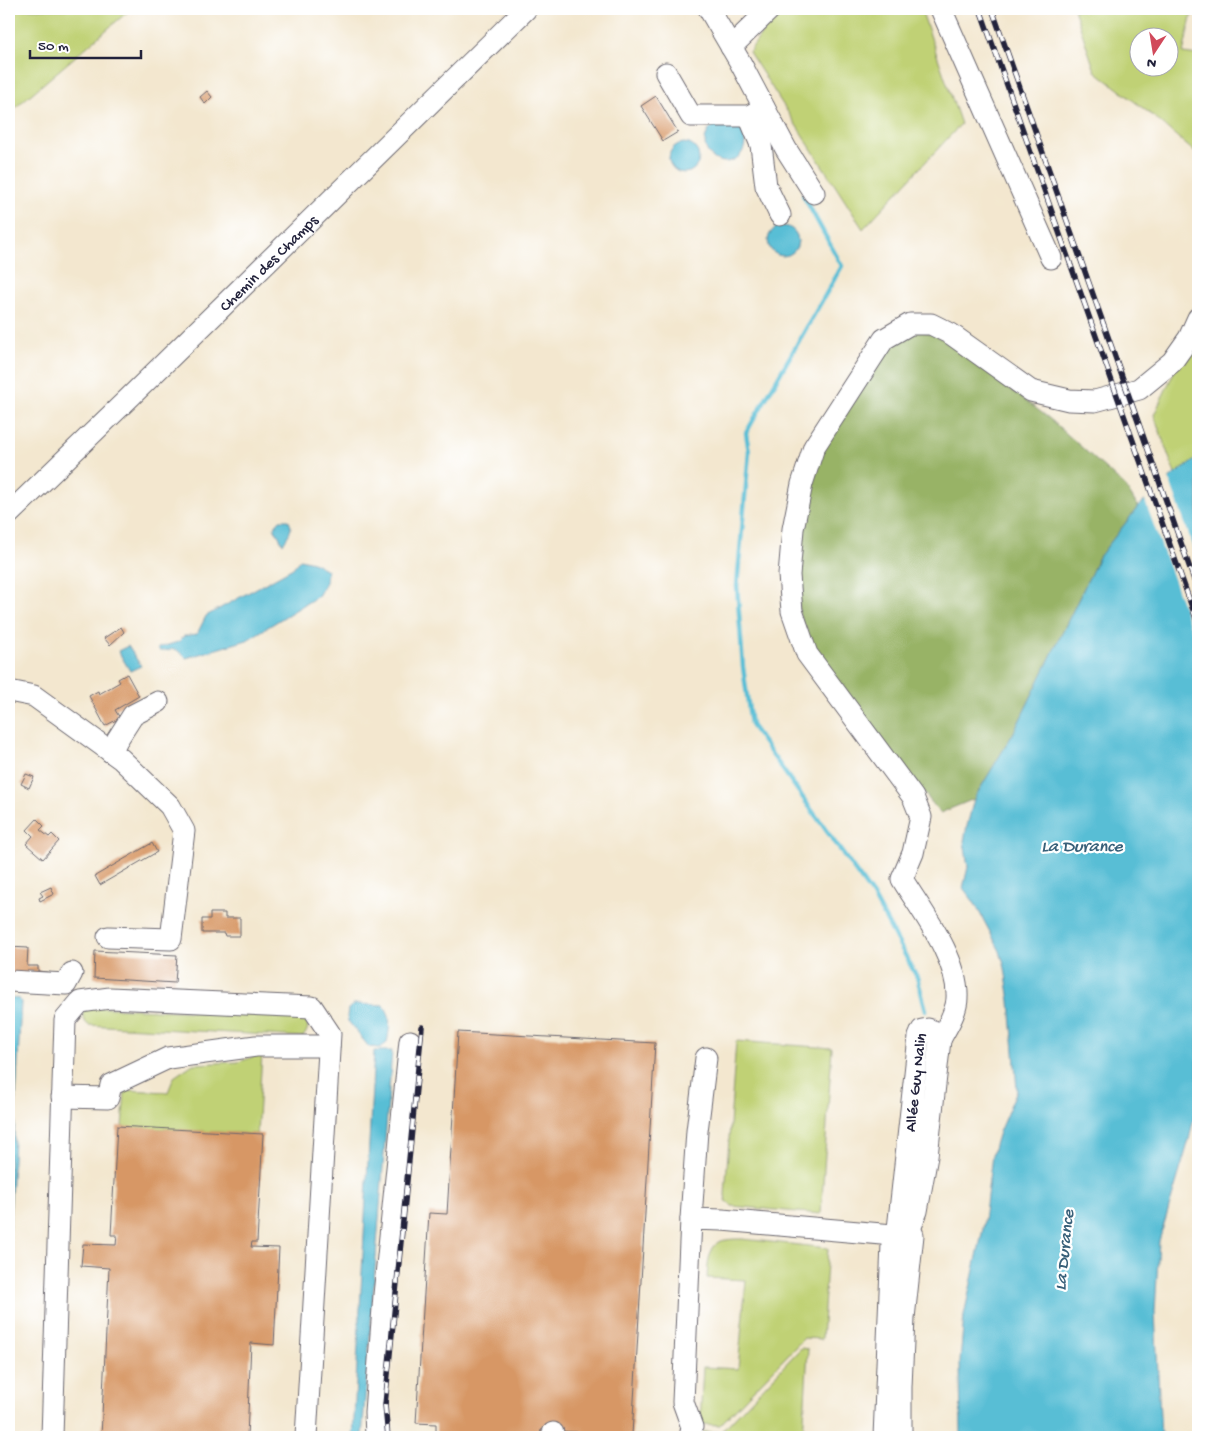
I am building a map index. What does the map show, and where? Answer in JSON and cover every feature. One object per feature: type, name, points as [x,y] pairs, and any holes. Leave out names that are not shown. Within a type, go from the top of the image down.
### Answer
[{"type":"street","name":"Chemin des Champs","points":[[9,514],[526,9]]},
{"type":"street","points":[[708,9],[736,55],[756,112],[766,186],[780,215]]},
{"type":"street","points":[[736,55],[770,9]]},
{"type":"street","points":[[941,9],[1051,258]]},
{"type":"street","points":[[666,73],[691,116],[756,112]]},
{"type":"street","points":[[756,112],[786,149],[814,193]]},
{"type":"street","name":"Allée Guy Nalin","points":[[884,1437],[900,1231],[917,1210],[927,1156],[940,1040],[958,999],[956,978],[948,954],[902,879],[913,853],[920,817],[913,797],[806,654],[792,612],[789,575],[793,529],[802,484],[814,447],[884,339],[910,324],[931,324],[951,334],[1031,391],[1069,400],[1095,401],[1140,389],[1172,362],[1189,338],[1198,318]]},
{"type":"street","points":[[9,691],[34,696],[121,759],[170,806],[184,831],[171,939],[108,937]]},
{"type":"street","points":[[111,752],[116,740],[133,715],[158,702]]},
{"type":"street","points":[[9,981],[66,984],[72,973]]},
{"type":"street","points":[[52,1437],[65,1020],[80,1002],[110,998],[312,1007],[330,1034],[306,1437]]},
{"type":"street","points":[[376,1437],[375,1412],[384,1295],[410,1041]]},
{"type":"street","points":[[62,1097],[108,1098],[111,1085],[168,1058],[256,1046],[329,1046]]},
{"type":"street","points":[[690,1437],[692,1426],[683,1402],[691,1219],[697,1131],[706,1058]]},
{"type":"street","points":[[691,1219],[900,1231]]},
{"type":"street","name":"Allée Guy Nalin","points":[[900,1231],[913,1235],[904,1318],[901,1437]]},
{"type":"green space","points":[[9,9],[131,9],[9,113]]},
{"type":"green space","points":[[791,9],[921,9],[961,124],[863,229],[749,52],[764,30]]},
{"type":"green space","points":[[1074,9],[1193,9],[1183,53],[1198,55],[1198,155],[1153,116],[1095,71]]},
{"type":"green space","points":[[921,330],[944,339],[1050,419],[1126,487],[1138,507],[1099,557],[1014,732],[974,799],[940,813],[824,667],[799,614],[800,534],[823,444],[893,345]]},
{"type":"green space","points":[[1198,333],[1198,458],[1175,474],[1154,415],[1174,372]]},
{"type":"green space","points":[[88,1007],[297,1016],[304,1018],[308,1028],[303,1037],[88,1025],[83,1019],[83,1012]]},
{"type":"green space","points":[[736,1041],[832,1048],[821,1214],[732,1206],[726,1201]]},
{"type":"green space","points":[[262,1054],[257,1134],[122,1127],[125,1090],[168,1092],[174,1077],[193,1064],[238,1062]]},
{"type":"green space","points":[[730,1239],[828,1248],[822,1339],[804,1338],[720,1425],[700,1424],[703,1367],[738,1369],[746,1280],[707,1278],[710,1255],[712,1249],[720,1242]]},
{"type":"green space","points":[[801,1348],[808,1349],[803,1437],[698,1437],[700,1432],[721,1432]]},
{"type":"water","points":[[729,122],[736,125],[742,131],[745,142],[744,150],[736,159],[729,162],[721,162],[714,159],[706,150],[705,138],[708,131],[717,123]]},
{"type":"water","points":[[684,143],[695,147],[699,158],[695,169],[684,173],[673,169],[669,158],[673,147]]},
{"type":"water","points":[[783,226],[794,230],[798,241],[794,252],[783,256],[772,252],[768,241],[772,230]]},
{"type":"water","name":"La Durance","points":[[1198,458],[1198,1098],[1189,1140],[1159,1241],[1155,1312],[1161,1437],[961,1437],[960,1362],[964,1315],[983,1229],[992,1155],[999,1132],[1017,1090],[1010,1001],[1005,968],[1000,951],[974,902],[963,888],[968,867],[964,841],[967,826],[974,799],[1014,732],[1099,557],[1138,507],[1175,474]]},
{"type":"water","points":[[280,520],[288,520],[291,526],[290,532],[283,544],[274,527]]},
{"type":"water","points":[[300,559],[313,562],[327,570],[326,582],[318,596],[247,640],[186,658],[174,649],[159,651],[158,648],[178,642],[184,636],[197,634],[206,616],[293,568]]},
{"type":"water","points":[[128,646],[141,666],[130,671],[118,651]]},
{"type":"water","points":[[9,997],[19,999],[21,1002],[9,1238]]},
{"type":"water","points":[[354,1004],[383,1005],[386,1009],[389,1018],[389,1033],[387,1043],[380,1048],[369,1047],[348,1021],[348,1009]]},
{"type":"water","points":[[374,1051],[392,1051],[362,1437],[353,1437]]},
{"type":"pier","points":[[1168,476],[1198,560],[1198,648],[1144,498]]},
{"type":"building","points":[[207,91],[212,97],[205,104],[200,97]]},
{"type":"building","points":[[656,96],[678,132],[663,141],[641,106]]},
{"type":"building","points":[[121,627],[124,632],[110,645],[104,638]]},
{"type":"building","points":[[127,674],[139,696],[115,710],[120,718],[105,726],[89,696],[98,691],[99,694],[120,682],[118,679]]},
{"type":"building","points":[[26,774],[34,777],[29,788],[21,784]]},
{"type":"building","points":[[37,819],[44,826],[40,830],[49,837],[52,834],[59,841],[43,859],[26,844],[33,836],[27,830]]},
{"type":"building","points":[[152,843],[157,852],[100,885],[95,876]]},
{"type":"building","points":[[51,887],[54,894],[40,901],[39,898],[43,896],[40,892]]},
{"type":"building","points":[[210,913],[225,913],[225,918],[240,918],[240,936],[225,936],[224,933],[202,933],[202,919],[210,919]]},
{"type":"building","points":[[9,947],[28,948],[27,966],[38,966],[38,971],[56,973],[9,978]]},
{"type":"building","points":[[95,951],[177,955],[175,983],[94,978]]},
{"type":"building","points":[[458,1032],[655,1043],[632,1435],[650,1437],[577,1437],[577,1432],[541,1430],[540,1437],[436,1437],[436,1424],[416,1423],[429,1213],[447,1214]]},
{"type":"building","points":[[117,1126],[263,1134],[257,1242],[252,1242],[251,1247],[279,1248],[274,1345],[251,1343],[247,1437],[101,1437],[109,1268],[81,1266],[83,1244],[116,1245],[117,1235],[111,1235]]},
{"type":"waterway","points":[[803,195],[842,266],[746,433],[749,452],[737,586],[743,667],[751,725],[873,896],[917,977],[926,1010]]},
{"type":"railway","points":[[980,9],[1198,624]]},
{"type":"railway","points":[[992,9],[1198,591]]},
{"type":"railway","points":[[388,1437],[385,1405],[422,1027]]}]
